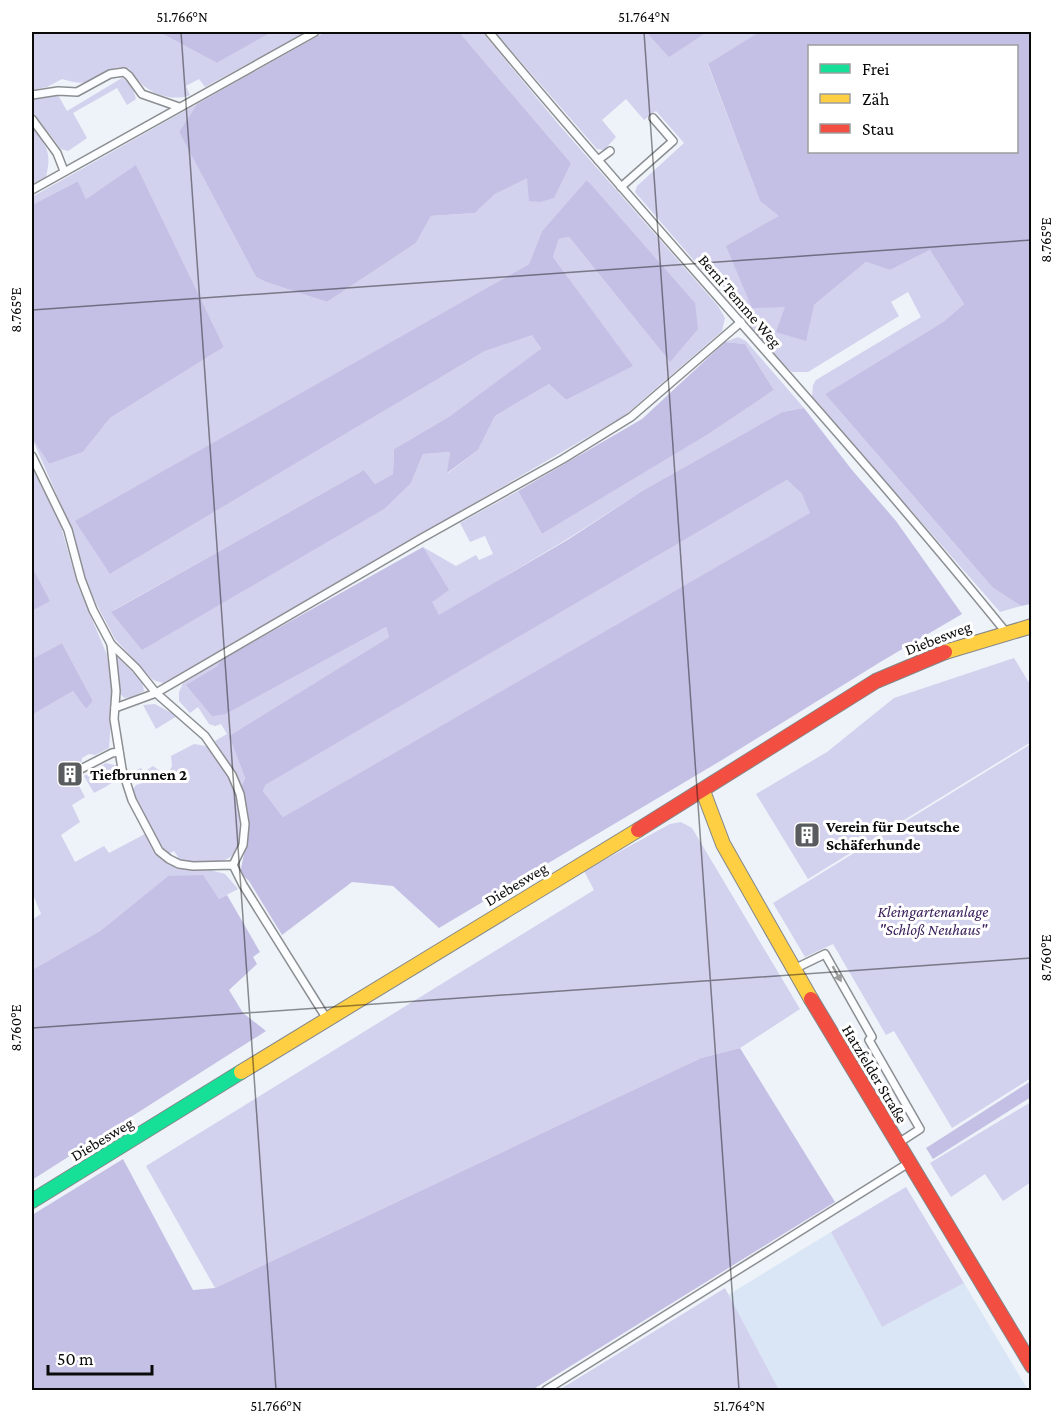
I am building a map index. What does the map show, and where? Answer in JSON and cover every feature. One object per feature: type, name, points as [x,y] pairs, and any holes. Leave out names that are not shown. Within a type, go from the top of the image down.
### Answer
[{"type":"street","name":"Diebesweg","points":[[32,1201],[327,1018],[703,791],[876,681],[926,659],[983,639],[1032,626]]},
{"type":"street","name":"Hatzfelder Straße","points":[[703,791],[723,844],[793,969],[1032,1366]]},
{"type":"lane","points":[[32,190],[315,32]]},
{"type":"lane","name":"Berni Temme Weg","points":[[489,32],[971,588],[1007,633]]},
{"type":"lane","points":[[32,95],[58,91],[77,92],[110,74],[124,72],[142,94],[179,106]]},
{"type":"lane","points":[[621,187],[673,141],[653,118]]},
{"type":"lane","points":[[32,119],[57,153],[64,171]]},
{"type":"lane","points":[[598,160],[610,151]]},
{"type":"lane","points":[[115,708],[156,693],[563,459],[631,417],[741,322]]},
{"type":"lane","points":[[32,456],[68,530],[81,579],[93,610],[111,644],[136,668],[156,693],[205,736],[232,775],[240,794],[245,824],[243,845],[233,865]]},
{"type":"lane","points":[[111,644],[116,691],[114,719],[126,784],[159,851],[179,864],[233,865]]},
{"type":"lane","points":[[77,771],[112,753],[119,752]]},
{"type":"lane","points":[[233,865],[243,885],[327,1018]]},
{"type":"lane","points":[[793,969],[825,954],[872,1037],[869,1040],[920,1129],[897,1144]]},
{"type":"lane","points":[[546,1390],[908,1162]]},
{"type":"shaded area","points":[[159,32],[272,32],[217,63]]},
{"type":"shaded area","points":[[325,32],[459,32],[571,163],[554,198],[540,202],[529,201],[527,178],[495,194],[475,213],[431,216],[416,243],[327,302],[256,277],[179,132],[197,104]]},
{"type":"shaded area","points":[[646,32],[707,32],[669,57]]},
{"type":"shaded area","points":[[759,32],[1031,32],[1031,604],[1021,606],[993,588],[825,394],[943,322],[964,304],[930,250],[890,270],[866,262],[814,305],[806,341],[776,332],[785,307],[752,308],[726,246],[779,216],[760,201],[708,64]]},
{"type":"shaded area","points":[[136,165],[224,347],[110,418],[83,452],[49,464],[32,438],[32,205],[78,181],[86,199]]},
{"type":"shaded area","points":[[587,180],[695,303],[698,329],[670,362],[569,237],[559,239],[553,257],[633,366],[566,400],[549,384],[495,416],[478,450],[447,473],[450,452],[423,454],[411,483],[384,509],[142,650],[111,612],[364,470],[375,484],[393,474],[394,449],[450,416],[541,349],[532,335],[485,351],[110,574],[75,521],[529,264],[542,231]]},
{"type":"shaded area","points":[[725,342],[745,344],[774,390],[707,435],[542,534],[518,491],[642,419]]},
{"type":"shaded area","points":[[804,408],[852,470],[896,521],[962,614],[439,928],[393,886],[352,882],[282,935],[249,881],[240,873],[246,845],[248,812],[241,788],[245,778],[229,736],[389,637],[386,627],[226,714],[212,716],[186,685],[216,667],[221,660],[423,547],[449,590],[432,602],[439,615],[569,539],[642,491],[782,412]],"holes":[[[787,480],[802,494],[810,513],[283,817],[263,791],[265,785]]]},
{"type":"shaded area","points":[[32,567],[50,601],[32,611]]},
{"type":"shaded area","points":[[62,643],[93,701],[86,709],[73,691],[32,715],[32,659]]},
{"type":"shaded area","points":[[203,875],[219,899],[227,895],[260,952],[253,957],[257,964],[229,990],[243,1013],[266,1031],[32,1180],[32,970],[100,931],[168,876]]},
{"type":"shaded area","points":[[740,1048],[835,1202],[532,1390],[32,1390],[32,1215],[123,1159],[193,1290],[215,1288],[701,1058]]},
{"type":"shaded area","points":[[1031,1081],[1031,1097],[933,1159],[926,1148]]},
{"type":"shaded area","points":[[831,1232],[882,1327],[964,1283],[1028,1390],[779,1390],[728,1295]]},
{"type":"green space","points":[[38,32],[159,32],[217,63],[272,32],[306,32],[205,87],[199,79],[186,86],[190,95],[179,98],[149,90],[128,68],[114,68],[86,82],[62,79],[47,87],[32,90],[32,36]]},
{"type":"green space","points":[[459,32],[482,32],[560,126],[718,306],[725,318],[722,331],[624,416],[171,679],[163,683],[153,680],[115,639],[97,605],[87,582],[69,523],[32,438],[49,464],[83,452],[110,418],[224,347],[136,166],[86,199],[78,181],[32,205],[32,197],[197,104],[179,132],[256,277],[327,302],[416,243],[431,216],[475,213],[495,194],[527,177],[571,163]],"holes":[[[588,180],[670,362],[569,237],[559,239],[553,257],[632,366],[566,400],[549,384],[495,416],[478,450],[448,473],[450,452],[423,454],[411,483],[112,611],[364,470],[375,484],[393,474],[394,449],[450,416],[541,350],[532,334],[485,351],[110,574],[328,379],[529,264],[542,231]]]},
{"type":"green space","points":[[495,32],[646,32],[669,56],[707,32],[759,32],[708,65],[760,201],[780,216],[814,305],[866,262],[890,270],[930,250],[964,304],[943,322],[825,394],[993,588],[1021,606],[1000,612],[812,397],[816,380],[921,317],[908,292],[891,302],[899,316],[808,372],[792,372],[635,192],[637,186],[684,143],[656,111],[644,120],[626,99],[602,120],[616,137],[604,150],[597,149]]},
{"type":"green space","points":[[122,78],[132,87],[136,99],[127,105],[117,88],[73,113],[87,138],[68,151],[61,149],[32,111],[32,99],[58,95],[67,111]]},
{"type":"green space","points":[[32,127],[45,145],[48,161],[46,177],[32,184]]},
{"type":"green space","points":[[738,337],[746,341],[804,408],[782,412],[642,491],[439,616],[431,602],[423,547],[456,566],[476,555],[479,560],[493,554],[485,536],[470,542],[460,523],[518,491],[542,534],[707,435],[774,390],[745,344],[725,342]]},
{"type":"green space","points":[[32,467],[61,527],[78,586],[107,655],[113,691],[109,748],[95,755],[89,754],[82,758],[81,764],[73,768],[71,763],[60,769],[67,783],[79,778],[78,784],[85,797],[72,805],[80,822],[61,835],[75,862],[104,846],[109,853],[145,834],[158,855],[178,869],[206,869],[225,874],[238,889],[219,899],[168,876],[100,931],[32,970],[32,920],[41,914],[32,892],[32,715],[73,691],[86,709],[93,701],[62,643],[32,659],[32,611],[49,601],[32,567]]},
{"type":"green space","points":[[787,480],[802,494],[811,513],[283,817],[263,791],[264,785]]},
{"type":"green space","points":[[386,627],[389,637],[229,736],[245,778],[241,788],[215,741],[227,734],[221,724],[215,726],[209,724],[198,707],[190,713],[179,701],[179,692],[183,683],[221,660],[216,667],[226,714]]},
{"type":"green space","points":[[116,656],[142,681],[144,691],[124,698],[119,692]]},
{"type":"green space","points":[[1014,658],[1031,686],[1031,742],[808,879],[756,794],[827,752],[894,698]]},
{"type":"green space","points":[[155,704],[177,716],[156,729],[143,705]]},
{"type":"green space","points":[[194,744],[203,745],[212,751],[231,782],[238,804],[240,829],[237,850],[228,858],[214,863],[176,859],[178,857],[174,851],[168,854],[147,824],[132,791],[136,785],[159,778],[156,771],[135,778],[130,773],[141,768],[144,772],[153,766],[161,772],[170,770],[171,756]]},
{"type":"green space","name":"Kleingartenanlage \"Schloß Neuhaus\"","points":[[1031,744],[1031,1078],[952,1128],[894,1031],[886,1035],[833,944],[805,957],[773,903]]},
{"type":"green space","points":[[106,763],[118,766],[117,776],[112,783],[94,793],[84,776]]},
{"type":"green space","points":[[681,822],[692,828],[800,1009],[740,1048],[701,1058],[215,1288],[146,1166],[594,890],[584,871],[670,824]]},
{"type":"green space","points":[[1031,1102],[1031,1182],[1003,1201],[985,1174],[951,1197],[930,1163]]},
{"type":"green space","points":[[906,1187],[964,1283],[882,1327],[831,1232]]},
{"type":"green space","points":[[725,1288],[779,1390],[559,1390]]},
{"type":"traffic: fast","points":[[32,1201],[241,1072]]},
{"type":"traffic: slow","points":[[945,652],[1032,626]]},
{"type":"traffic: slow","points":[[703,791],[723,844],[811,999]]},
{"type":"traffic: slow","points":[[241,1072],[638,830]]},
{"type":"traffic: jam","points":[[638,830],[876,681],[945,652]]},
{"type":"traffic: jam","points":[[811,999],[1032,1366]]},
{"type":"place","name":"Tiefbrunnen 2","points":[[70,774]]},
{"type":"place","name":"Verein für Deutsche Schäferhunde","points":[[807,835]]}]
